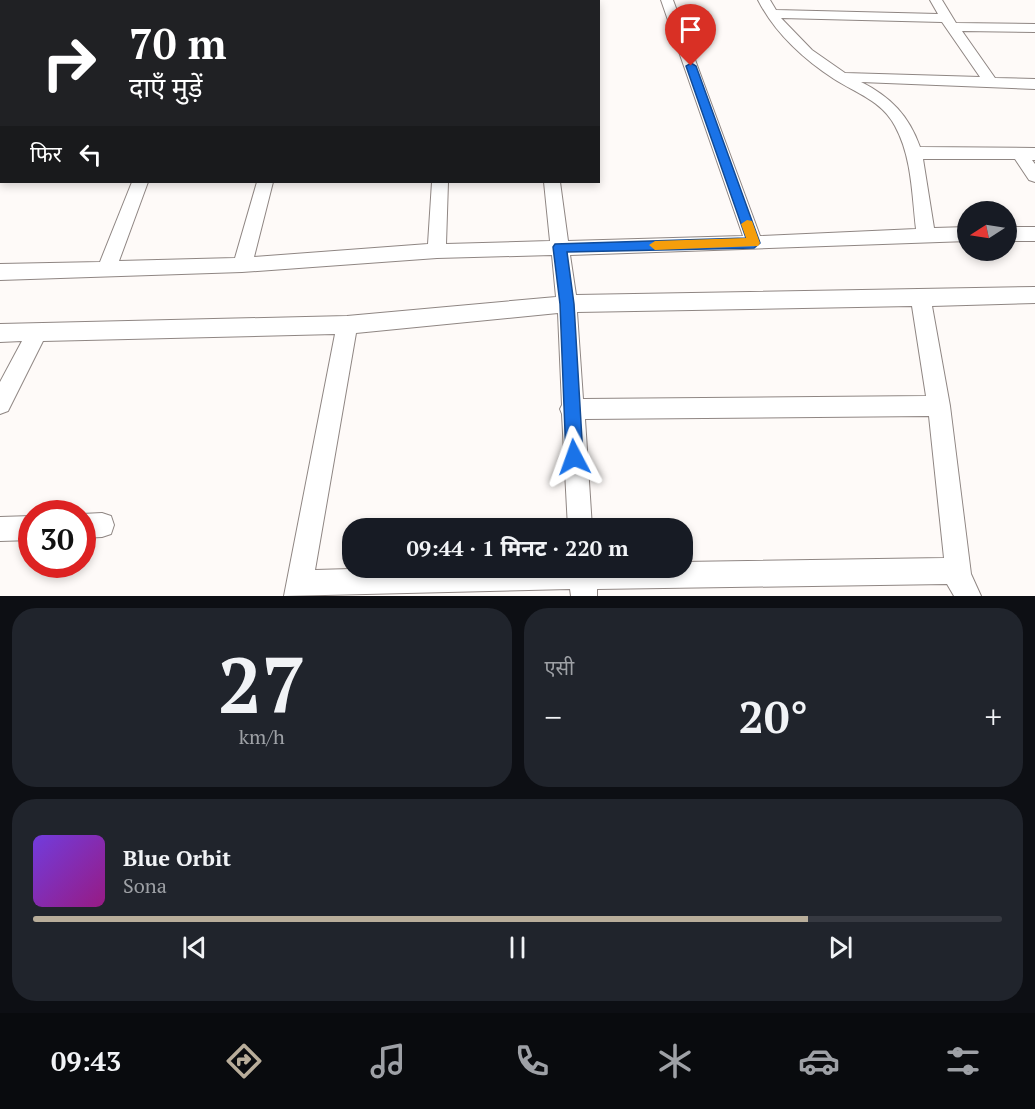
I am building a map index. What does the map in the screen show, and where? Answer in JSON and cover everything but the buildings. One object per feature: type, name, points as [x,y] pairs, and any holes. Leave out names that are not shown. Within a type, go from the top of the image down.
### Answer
[{"type":"street","points":[[667,0],[754,243]]},
{"type":"street","points":[[764,0],[792,39],[841,77],[886,103],[895,114],[914,153],[926,235]]},
{"type":"street","points":[[936,0],[991,83]]},
{"type":"street","points":[[772,14],[1035,28]]},
{"type":"street","points":[[841,77],[1035,84]]},
{"type":"street","points":[[914,153],[1028,154],[1035,176]]},
{"type":"street","points":[[106,268],[140,183]]},
{"type":"street","points":[[242,265],[265,183]]},
{"type":"street","points":[[437,251],[440,183]]},
{"type":"street","points":[[552,183],[567,304],[571,409],[579,518]]},
{"type":"street","points":[[0,272],[242,265],[437,251],[754,243],[957,234]]},
{"type":"street","points":[[1017,234],[1034,235]]},
{"type":"street","points":[[0,333],[347,325],[567,304],[921,299],[1035,295]]},
{"type":"street","points":[[921,299],[939,406],[956,571],[962,596]]},
{"type":"street","points":[[347,325],[298,589],[956,571]]},
{"type":"street","points":[[0,404],[37,332]]},
{"type":"street","points":[[571,409],[939,406]]},
{"type":"street","points":[[0,529],[18,528]]},
{"type":"street","points":[[956,571],[969,596]]},
{"type":"slow traffic","points":[[655,245],[754,243],[747,224]]},
{"type":"route","points":[[574,457],[567,304],[560,247],[754,243],[691,66]]}]
